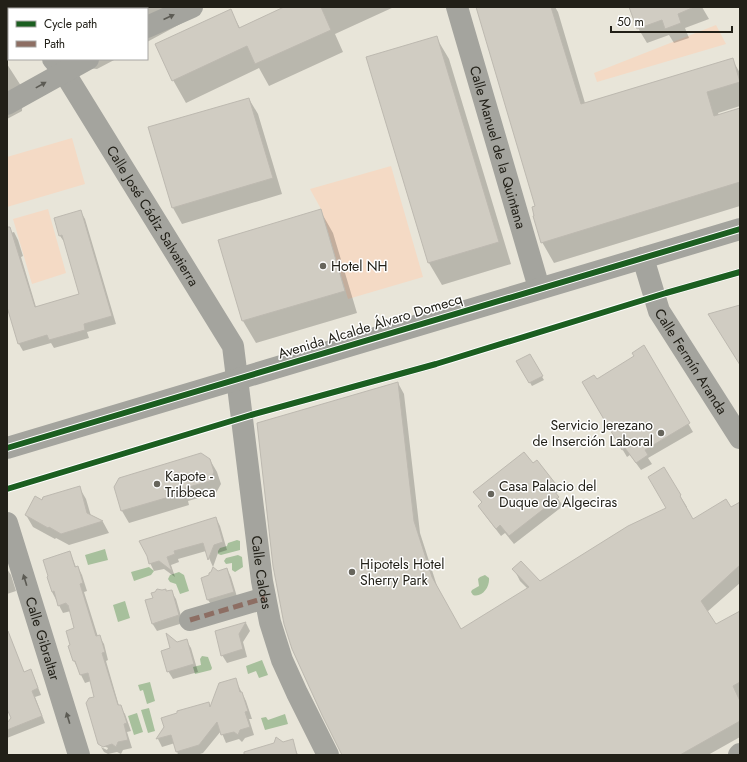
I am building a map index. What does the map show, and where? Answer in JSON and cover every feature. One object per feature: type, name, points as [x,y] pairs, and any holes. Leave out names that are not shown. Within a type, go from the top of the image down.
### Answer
[{"type":"street","points":[[148,27],[192,7]]},
{"type":"street","name":"Calle Manuel de la Quintana","points":[[457,7],[539,288]]},
{"type":"street","points":[[7,104],[59,66],[84,60]]},
{"type":"street","name":"Calle José Cádiz Salvatierra","points":[[59,66],[233,346],[238,378]]},
{"type":"street","name":"Avenida Alcalde Álvaro Domecq","points":[[7,448],[740,229]]},
{"type":"street","name":"Calle Fermín Aranda","points":[[643,258],[659,311],[740,438]]},
{"type":"street","name":"Calle Caldas","points":[[238,378],[262,582],[270,622],[282,660],[328,755]]},
{"type":"street","name":"Calle Gibraltar","points":[[7,523],[79,755]]},
{"type":"street","points":[[190,620],[266,598]]},
{"type":"shaded area","points":[[716,25],[726,44],[597,82],[594,73]]},
{"type":"shaded area","points":[[72,138],[85,184],[7,207],[7,157]]},
{"type":"shaded area","points":[[391,166],[423,277],[348,299],[321,209],[310,189]]},
{"type":"shaded area","points":[[48,209],[66,273],[32,284],[13,219]]},
{"type":"shaded area","points":[[237,540],[240,541],[240,550],[221,555],[218,554],[220,548]]},
{"type":"shaded area","points":[[105,549],[108,560],[88,565],[85,555]]},
{"type":"shaded area","points":[[238,555],[242,557],[243,567],[235,572],[232,570],[232,563],[226,564],[224,561],[226,558]]},
{"type":"shaded area","points":[[149,567],[154,571],[151,575],[134,581],[131,572]]},
{"type":"shaded area","points":[[179,572],[184,575],[189,591],[180,594],[176,584],[170,582],[168,579],[170,575]]},
{"type":"shaded area","points":[[485,575],[489,578],[487,588],[479,595],[473,595],[471,592],[472,590],[479,586],[478,579]]},
{"type":"shaded area","points":[[125,601],[130,618],[118,622],[113,605]]},
{"type":"shaded area","points":[[202,656],[208,657],[212,668],[211,670],[195,674],[193,667],[201,665],[200,659]]},
{"type":"shaded area","points":[[262,660],[268,675],[259,678],[256,671],[248,674],[246,666]]},
{"type":"shaded area","points":[[150,682],[155,701],[147,704],[143,690],[140,691],[138,685]]},
{"type":"shaded area","points":[[149,708],[155,731],[148,733],[141,710]]},
{"type":"shaded area","points":[[137,713],[143,732],[134,735],[128,716]]},
{"type":"shaded area","points":[[285,714],[288,724],[265,730],[261,718],[266,717],[268,720]]},
{"type":"building","points":[[284,7],[321,7],[331,30],[255,64],[247,46],[172,81],[155,44],[231,9],[239,28]]},
{"type":"building","points":[[476,7],[551,7],[581,104],[733,58],[740,82],[707,92],[714,116],[740,108],[740,182],[541,243],[533,216],[532,207],[535,206]]},
{"type":"building","points":[[629,7],[692,8],[678,14],[681,23],[665,29],[662,20],[637,29]]},
{"type":"building","points":[[437,36],[499,242],[428,263],[366,57]]},
{"type":"building","points":[[249,98],[273,178],[172,208],[148,127]]},
{"type":"building","name":"Hotel NH","points":[[321,209],[345,291],[242,321],[218,240]]},
{"type":"building","points":[[81,210],[112,316],[84,324],[85,330],[49,340],[47,335],[18,344],[7,307],[7,227],[10,227],[35,307],[79,294],[62,235],[59,236],[54,218]]},
{"type":"building","points":[[740,305],[740,365],[708,314]]},
{"type":"building","name":"Servicio Jerezano de Inserción Laboral","points":[[644,345],[690,423],[645,450],[648,455],[636,463],[625,448],[622,450],[582,382],[594,375],[597,379],[634,356],[632,353]]},
{"type":"building","points":[[530,354],[543,376],[529,383],[516,361]]},
{"type":"building","name":"Hipotels Hotel Sherry Park","points":[[398,382],[414,521],[432,577],[461,629],[529,587],[512,569],[521,561],[540,581],[628,526],[666,508],[648,477],[664,467],[681,495],[680,496],[693,519],[726,499],[731,507],[740,502],[740,565],[701,601],[716,624],[740,611],[740,682],[733,686],[740,701],[740,721],[680,755],[342,755],[292,649],[284,624],[273,566],[257,423]]},
{"type":"building","name":"Casa Palacio del Duque de Algeciras","points":[[524,452],[533,463],[537,460],[555,483],[550,486],[559,497],[509,536],[500,525],[496,529],[478,506],[482,502],[473,492]]},
{"type":"building","name":"Kapote - Tribbeca","points":[[201,453],[210,459],[214,472],[210,481],[182,489],[183,493],[121,511],[114,487],[119,478]]},
{"type":"building","points":[[80,486],[87,513],[103,521],[61,534],[25,515],[35,496],[42,500],[43,497]]},
{"type":"building","points":[[216,517],[223,542],[214,545],[208,560],[203,543],[174,551],[175,554],[167,557],[172,571],[159,561],[149,564],[147,556],[139,541]]},
{"type":"building","points":[[70,551],[75,567],[78,566],[83,583],[80,584],[96,636],[100,635],[105,652],[102,653],[118,705],[121,705],[127,723],[124,724],[128,740],[118,742],[116,747],[112,744],[103,747],[98,744],[86,703],[89,698],[94,697],[88,673],[80,675],[68,646],[70,645],[66,631],[74,628],[68,605],[66,603],[58,606],[54,591],[52,592],[47,577],[48,576],[43,560]]},
{"type":"building","points":[[213,567],[218,571],[227,568],[234,592],[207,600],[201,578],[209,575]]},
{"type":"building","points":[[157,589],[166,589],[166,591],[172,590],[179,615],[152,624],[145,600],[153,598],[151,593],[155,592]]},
{"type":"building","points":[[246,622],[239,634],[243,649],[221,656],[215,631]]},
{"type":"building","points":[[7,631],[24,672],[31,669],[38,688],[32,691],[42,716],[7,730],[7,723],[11,718],[7,709]]},
{"type":"building","points":[[166,633],[177,642],[187,639],[194,664],[167,672],[161,651],[170,648]]},
{"type":"building","points":[[236,678],[248,711],[245,712],[250,727],[240,730],[238,735],[234,732],[221,735],[217,722],[199,745],[176,752],[171,735],[156,739],[164,727],[161,718],[177,713],[177,711],[209,702],[210,707],[219,683]]},
{"type":"building","points":[[276,737],[283,742],[293,739],[297,755],[244,755],[244,752],[274,743]]},
{"type":"marked path","points":[[190,620],[265,598]]},
{"type":"cycle path","points":[[7,448],[740,229]]},
{"type":"cycle path","points":[[7,489],[251,415],[436,364],[666,293],[740,272]]},
{"type":"place","name":"Hotel NH","points":[[323,266]]},
{"type":"place","name":"Servicio Jerezano de Inserción Laboral","points":[[661,433]]},
{"type":"place","name":"Kapote - Tribbeca","points":[[157,484]]},
{"type":"place","name":"Casa Palacio del Duque de Algeciras","points":[[491,494]]},
{"type":"place","name":"Hipotels Hotel Sherry Park","points":[[352,572]]}]
